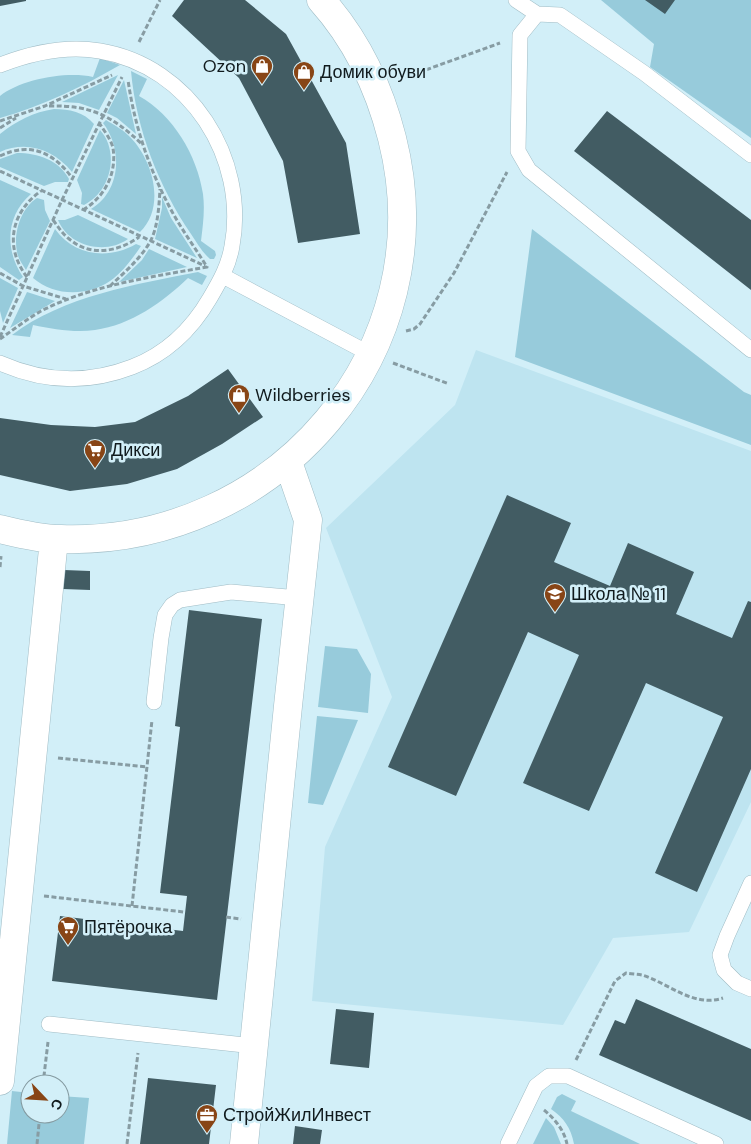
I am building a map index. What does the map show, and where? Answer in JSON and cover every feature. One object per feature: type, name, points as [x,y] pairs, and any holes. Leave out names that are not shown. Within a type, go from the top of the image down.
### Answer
[{"type":"street","points":[[0,529],[54,539],[97,538],[132,534],[166,527],[199,516],[261,483],[288,462],[335,412],[354,384],[384,322],[393,290],[399,256],[402,205],[396,154],[388,120],[377,88],[362,58],[344,29],[321,0]]},
{"type":"street","points":[[244,1144],[308,520],[288,462]]},
{"type":"street","points":[[0,1082],[54,539]]},
{"type":"lane","points":[[516,0],[537,14],[560,15],[644,73],[751,155]]},
{"type":"lane","points":[[537,14],[520,35],[518,151],[529,170],[751,350]]},
{"type":"lane","points":[[0,65],[26,55],[51,50],[100,50],[128,64],[154,72],[175,86],[209,124],[221,147],[230,171],[234,196],[235,222],[232,247],[223,276],[200,316],[182,335],[162,351],[132,367],[116,373],[92,378],[66,379],[33,375],[17,371],[0,363]]},
{"type":"lane","points":[[223,276],[370,354]]},
{"type":"lane","points":[[154,702],[165,615],[172,605],[180,600],[231,592],[300,598]]},
{"type":"lane","points":[[744,986],[724,970],[720,955],[751,883]]},
{"type":"lane","points":[[49,1024],[254,1046]]},
{"type":"lane","points":[[508,1144],[536,1086],[549,1076],[568,1076],[716,1144]]},
{"type":"path","points":[[0,338],[62,200],[160,0]]},
{"type":"path","points":[[377,88],[520,35]]},
{"type":"path","points":[[0,121],[45,106],[128,64]]},
{"type":"path","points":[[128,64],[131,103],[160,188],[169,207],[207,267]]},
{"type":"path","points":[[45,106],[87,109],[117,123],[144,145]]},
{"type":"path","points":[[0,128],[18,116]]},
{"type":"path","points":[[83,210],[92,205],[104,191],[113,170],[113,146],[100,123]]},
{"type":"path","points":[[0,156],[19,150],[42,152],[54,158],[73,179]]},
{"type":"path","points":[[384,322],[403,331],[414,330],[420,324],[454,273],[518,151]]},
{"type":"path","points":[[0,172],[223,276]]},
{"type":"path","points":[[108,287],[138,258],[150,242],[154,229],[160,188]]},
{"type":"path","points":[[27,277],[13,252],[13,236],[23,208],[42,191]]},
{"type":"path","points":[[53,220],[72,242],[94,250],[121,248],[140,237]]},
{"type":"path","points":[[0,338],[40,312],[67,300],[124,283],[207,267]]},
{"type":"path","points":[[0,273],[23,286],[67,300]]},
{"type":"path","points":[[370,354],[449,384]]},
{"type":"path","points":[[132,906],[154,702]]},
{"type":"path","points":[[32,755],[147,768]]},
{"type":"path","points":[[18,893],[184,912]]},
{"type":"path","points":[[226,917],[248,920]]},
{"type":"path","points":[[568,1076],[615,981],[626,973],[641,975],[697,999],[713,1001],[725,997],[744,986]]},
{"type":"path","points":[[44,1074],[49,1024]]},
{"type":"path","points":[[127,1144],[140,1034]]},
{"type":"path","points":[[529,1102],[541,1107],[552,1116],[560,1127],[567,1144]]},
{"type":"path","points":[[37,1144],[39,1124]]},
{"type":"shaded area","points":[[601,0],[751,0],[751,138],[650,67],[654,44]]},
{"type":"shaded area","points":[[100,58],[120,65],[61,95],[31,108],[0,118],[0,96],[9,90],[45,78],[70,75],[93,77]]},
{"type":"shaded area","points":[[131,71],[147,79],[139,96],[151,104],[173,125],[189,151],[200,179],[203,194],[204,212],[201,241],[215,251],[214,259],[210,259],[204,253],[179,216],[159,177],[138,114]]},
{"type":"shaded area","points":[[118,75],[99,110],[79,103],[62,102]]},
{"type":"shaded area","points":[[124,80],[136,134],[117,118],[107,113]]},
{"type":"shaded area","points":[[54,109],[76,112],[94,124],[72,172],[57,158],[39,149],[20,147],[0,152],[0,134],[26,118],[39,112]]},
{"type":"shaded area","points":[[106,120],[122,130],[139,148],[154,184],[153,210],[148,222],[140,232],[91,209],[108,192],[116,169],[114,145],[103,123]]},
{"type":"shaded area","points":[[100,130],[110,149],[110,171],[101,191],[84,205],[81,204],[82,193],[77,180]]},
{"type":"shaded area","points":[[17,153],[33,154],[54,162],[65,172],[69,179],[68,182],[55,182],[44,186],[0,167],[0,159]]},
{"type":"shaded area","points":[[0,180],[31,194],[16,213],[10,234],[13,256],[23,277],[19,280],[0,267]]},
{"type":"shaded area","points":[[162,197],[171,218],[197,258],[155,239],[162,208]]},
{"type":"shaded area","points":[[37,198],[44,200],[45,210],[50,221],[26,270],[17,252],[17,229],[23,214],[31,202]]},
{"type":"shaded area","points":[[78,215],[128,239],[109,247],[89,246],[79,242],[70,237],[58,220],[65,220]]},
{"type":"shaded area","points":[[55,229],[72,245],[92,253],[115,252],[136,244],[141,246],[123,270],[101,286],[81,292],[60,291],[41,284],[33,278]]},
{"type":"shaded area","points":[[532,229],[744,392],[751,395],[751,445],[515,357]]},
{"type":"shaded area","points":[[149,249],[187,267],[119,282],[142,260]]},
{"type":"shaded area","points":[[198,272],[207,276],[202,285],[188,278],[157,304],[134,318],[121,323],[95,330],[80,331],[33,325],[30,337],[12,335],[54,310],[77,301],[150,281]]},
{"type":"shaded area","points":[[0,278],[18,288],[3,323],[0,311]]},
{"type":"shaded area","points":[[27,292],[55,301],[10,328]]},
{"type":"shaded area","name":"Школа № 11","points":[[476,350],[751,451],[751,802],[689,932],[613,938],[563,1025],[312,1001],[325,847],[392,697],[326,528],[455,405]]},
{"type":"shaded area","points":[[325,646],[357,649],[371,674],[368,713],[318,707]]},
{"type":"shaded area","points":[[317,716],[358,720],[323,805],[308,803]]},
{"type":"shaded area","points":[[12,1091],[20,1092],[20,1124],[70,1124],[70,1097],[89,1098],[84,1144],[7,1144]]},
{"type":"shaded area","points":[[562,1094],[576,1101],[571,1111],[640,1144],[574,1144],[566,1124],[551,1109],[557,1097]]},
{"type":"shaded area","points":[[546,1118],[554,1127],[561,1144],[533,1144]]},
{"type":"building","points":[[0,0],[26,0],[26,1],[0,6]]},
{"type":"building","points":[[184,0],[245,0],[286,34],[346,143],[360,234],[298,243],[283,161],[239,78],[172,16]]},
{"type":"building","points":[[645,0],[675,0],[665,14]]},
{"type":"building","points":[[607,111],[751,220],[751,290],[574,151]]},
{"type":"building","points":[[228,369],[263,417],[222,444],[177,469],[127,484],[70,491],[0,475],[0,418],[51,425],[95,427],[135,422],[188,396]]},
{"type":"building","points":[[507,495],[571,523],[554,562],[610,586],[628,543],[694,572],[676,614],[732,638],[748,601],[751,602],[751,769],[697,892],[655,873],[723,717],[646,683],[589,811],[523,783],[579,655],[528,632],[456,796],[388,767]]},
{"type":"building","points":[[64,570],[90,571],[90,590],[63,589]]},
{"type":"building","points":[[189,610],[262,619],[217,1000],[52,981],[60,916],[183,931],[187,896],[160,893],[180,727],[175,726]]},
{"type":"building","points":[[636,999],[751,1049],[751,1121],[599,1055],[615,1020],[625,1024]]},
{"type":"building","points":[[336,1009],[374,1013],[369,1068],[330,1064]]},
{"type":"building","points":[[148,1078],[216,1085],[209,1144],[140,1144]]},
{"type":"building","points":[[295,1126],[322,1130],[320,1144],[293,1144]]},
{"type":"place","name":"Ozon","points":[[262,85]]},
{"type":"place","name":"Домик обуви","points":[[304,91]]},
{"type":"place","name":"Wildberries","points":[[239,414]]},
{"type":"place","name":"Дикси","points":[[95,469]]},
{"type":"place","name":"Школа № 11","points":[[555,613]]},
{"type":"place","name":"Пятёрочка","points":[[68,946]]},
{"type":"place","name":"СтройЖилИнвест","points":[[207,1134]]}]
